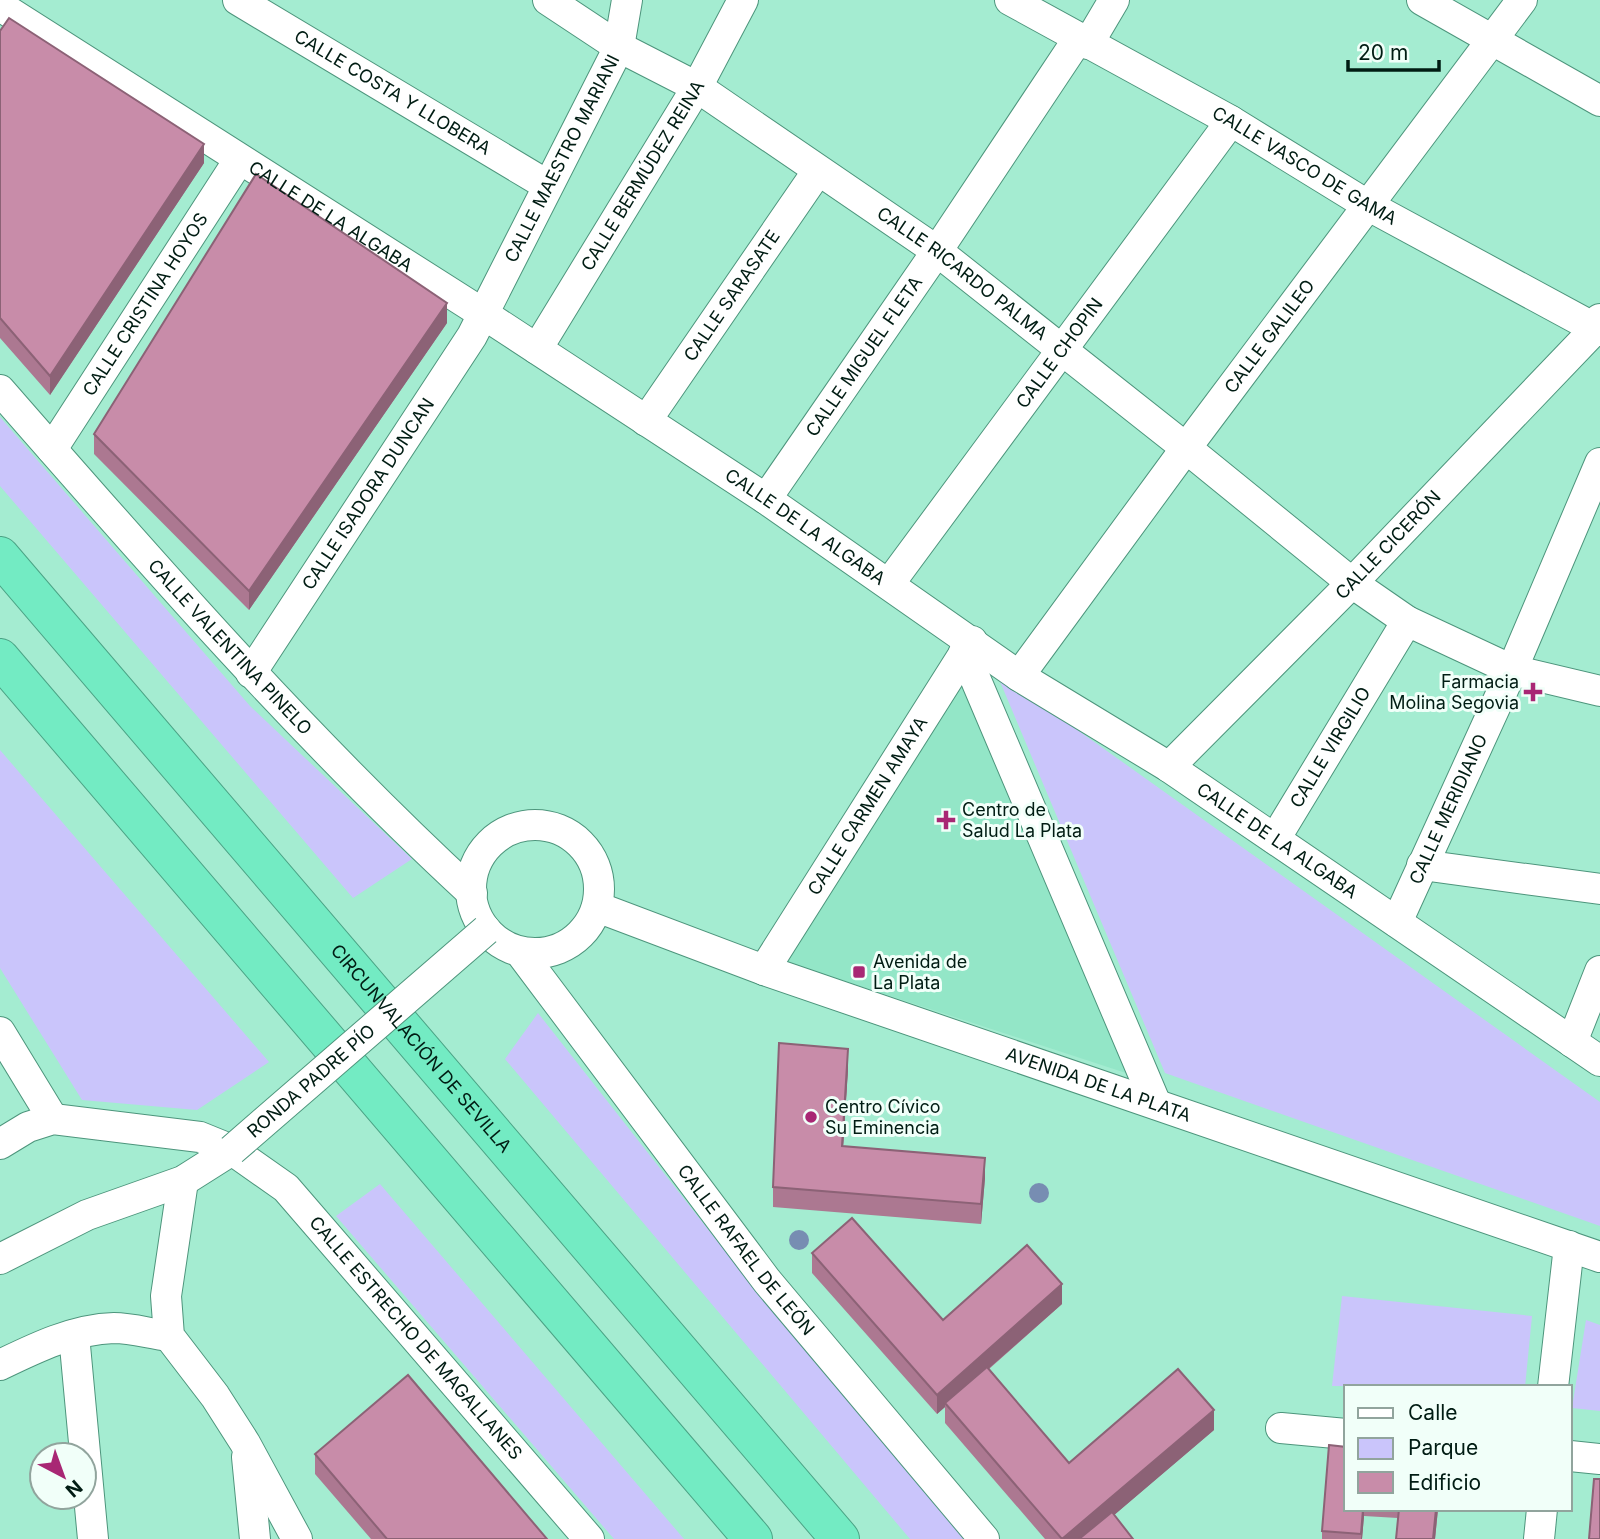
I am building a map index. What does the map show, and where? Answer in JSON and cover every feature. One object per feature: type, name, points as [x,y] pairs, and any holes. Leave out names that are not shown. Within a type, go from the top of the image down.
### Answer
[{"type":"highway","name":"CIRCUNVALACIÓN DE SEVILLA","points":[[0,556],[840,1539]]},
{"type":"highway","points":[[0,658],[753,1539]]},
{"type":"street","name":"CALLE COSTA Y LLOBERA","points":[[238,0],[547,185]]},
{"type":"street","name":"CALLE RICARDO PALMA","points":[[548,0],[619,47],[697,87],[817,172],[937,251],[1352,583],[1407,621],[1512,670],[1600,691]]},
{"type":"street","name":"CALLE MAESTRO MARIANI","points":[[482,313],[619,47],[627,0]]},
{"type":"street","name":"CALLE BERMÚDEZ REINA","points":[[537,349],[697,87],[743,0]]},
{"type":"street","name":"CALLE VASCO DE GAMA","points":[[1010,0],[1231,121],[1369,206],[1598,326]]},
{"type":"street","name":"CALLE MIGUEL FLETA","points":[[766,499],[1114,0]]},
{"type":"street","points":[[1422,0],[1600,101]]},
{"type":"street","name":"CALLE GALILEO","points":[[1019,676],[1186,448],[1522,0]]},
{"type":"street","name":"CALLE DE LA ALGABA","points":[[0,6],[482,313],[766,499],[889,584],[968,647],[1170,767],[1600,1061]]},
{"type":"street","name":"CALLE CHOPIN","points":[[889,584],[1231,121]]},
{"type":"street","name":"CALLE CRISTINA HOYOS","points":[[52,449],[239,160]]},
{"type":"street","name":"CALLE SARASATE","points":[[646,421],[817,172]]},
{"type":"street","name":"CALLE ISADORA DUNCAN","points":[[251,673],[465,346],[482,313]]},
{"type":"street","name":"CALLE CICERÓN","points":[[1170,767],[1352,583],[1598,326]]},
{"type":"street","name":"CALLE VALENTINA PINELO","points":[[0,390],[251,673],[471,893]]},
{"type":"street","name":"CALLE MERIDIANO","points":[[1397,922],[1512,670],[1600,463]]},
{"type":"street","name":"CALLE VIRGILIO","points":[[1275,839],[1407,621]]},
{"type":"street","points":[[968,647],[1156,1104]]},
{"type":"street","name":"CALLE CARMEN AMAYA","points":[[764,970],[968,647]]},
{"type":"street","points":[[533,824],[553,827],[571,835],[586,849],[596,867],[600,887],[597,907],[587,926],[571,942],[551,951],[520,952],[498,941],[486,930],[476,913],[471,893],[473,873],[481,854],[495,839],[513,829],[533,824]]},
{"type":"street","points":[[1422,866],[1600,889]]},
{"type":"street","name":"AVENIDA DE LA PLATA","points":[[597,907],[764,970],[1600,1256]]},
{"type":"street","name":"RONDA PADRE PÍO","points":[[0,1259],[87,1215],[183,1181],[232,1150],[486,930]]},
{"type":"street","name":"CALLE RAFAEL DE LEÓN","points":[[520,952],[767,1281],[984,1539]]},
{"type":"street","points":[[1572,1042],[1600,971]]},
{"type":"street","points":[[0,1032],[53,1119]]},
{"type":"street","name":"RONDA PADRE PÍO","points":[[0,1144],[28,1127],[53,1119],[200,1137],[232,1150]]},
{"type":"street","name":"CALLE ESTRECHO DE MAGALLANES","points":[[232,1150],[286,1188],[589,1539]]},
{"type":"street","points":[[183,1181],[166,1296],[169,1336],[215,1396],[245,1443],[297,1539]]},
{"type":"street","points":[[1553,1385],[1569,1246]]},
{"type":"street","points":[[0,1365],[35,1348],[74,1335],[115,1328],[169,1336]]},
{"type":"street","points":[[74,1335],[93,1539]]},
{"type":"street","points":[[1281,1428],[1344,1434]]},
{"type":"street","points":[[245,1443],[253,1524]]},
{"type":"street","points":[[1572,1456],[1600,1459]]},
{"type":"street","points":[[253,1524],[267,1509],[282,1512]]},
{"type":"street","points":[[1539,1539],[1542,1511]]},
{"type":"shaded area","name":"Centro de Salud La Plata","points":[[961,680],[1132,1075],[780,960]]},
{"type":"green space","points":[[0,417],[250,706],[412,859],[353,898],[0,486]]},
{"type":"green space","points":[[996,672],[1600,1102],[1600,1226],[1165,1073]]},
{"type":"green space","points":[[0,750],[269,1062],[197,1110],[82,1100],[0,968]]},
{"type":"green space","points":[[538,1013],[751,1284],[967,1539],[910,1539],[505,1059]]},
{"type":"green space","points":[[380,1184],[684,1539],[614,1539],[336,1216]]},
{"type":"green space","points":[[1342,1296],[1532,1316],[1525,1385],[1332,1386]]},
{"type":"green space","points":[[1586,1320],[1600,1325],[1600,1411],[1572,1408]]},
{"type":"building","points":[[9,18],[204,144],[50,376],[0,318],[0,31]]},
{"type":"building","points":[[256,174],[447,303],[249,591],[94,434]]},
{"type":"building","name":"Centro Cívico Su Eminencia","points":[[779,1043],[848,1049],[842,1146],[985,1158],[981,1204],[773,1187]]},
{"type":"building","points":[[852,1218],[943,1320],[1027,1245],[1062,1284],[937,1395],[812,1253]]},
{"type":"building","points":[[987,1367],[1069,1463],[1178,1369],[1214,1410],[1062,1539],[945,1403]]},
{"type":"building","points":[[408,1375],[547,1539],[387,1539],[315,1454]]},
{"type":"building","points":[[1329,1445],[1344,1447],[1344,1511],[1363,1511],[1361,1534],[1322,1531]]},
{"type":"building","points":[[1594,1479],[1600,1479],[1600,1539],[1589,1539]]},
{"type":"building","points":[[1399,1511],[1436,1511],[1433,1539],[1396,1539]]},
{"type":"building","points":[[1112,1512],[1133,1539],[1079,1539]]},
{"type":"place","name":"Farmacia Molina Segovia","points":[[1533,692]]},
{"type":"place","name":"Centro de Salud La Plata","points":[[946,820]]},
{"type":"place","name":"Avenida de La Plata","points":[[859,972]]},
{"type":"place","name":"Centro Cívico Su Eminencia","points":[[811,1117]]}]
